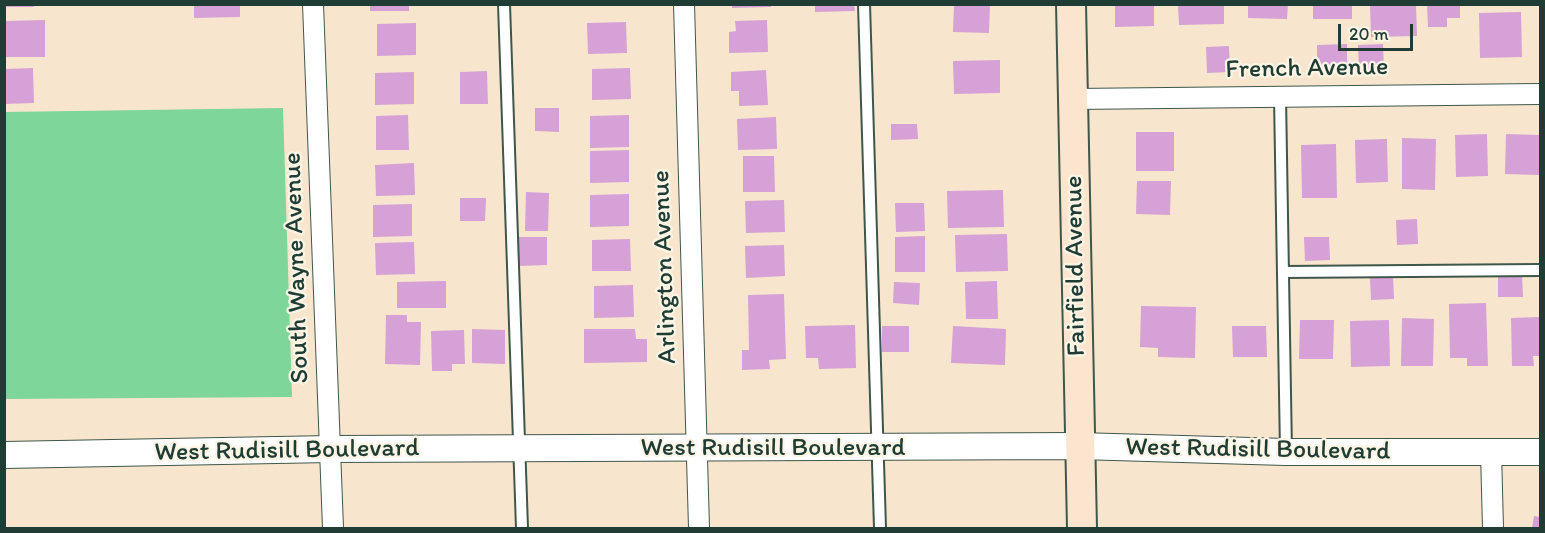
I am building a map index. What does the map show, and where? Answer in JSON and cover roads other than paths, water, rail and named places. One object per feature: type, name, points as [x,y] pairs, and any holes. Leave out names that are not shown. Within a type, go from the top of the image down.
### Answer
[{"type":"main road","name":"Fairfield Avenue","points":[[1071,4],[1082,528]]},
{"type":"street","name":"South Wayne Avenue","points":[[313,4],[333,528]]},
{"type":"street","name":"Arlington Avenue","points":[[684,4],[699,528]]},
{"type":"street","name":"French Avenue","points":[[1074,99],[1540,94]]},
{"type":"street","name":"West Rudisill Boulevard","points":[[4,455],[331,449],[1079,446],[1286,453],[1540,452]]},
{"type":"street","points":[[1491,452],[1494,528]]},
{"type":"lane","points":[[504,4],[522,528]]},
{"type":"lane","points":[[864,4],[880,528]]},
{"type":"lane","points":[[1280,97],[1286,453]]},
{"type":"lane","points":[[1283,272],[1540,270]]}]
